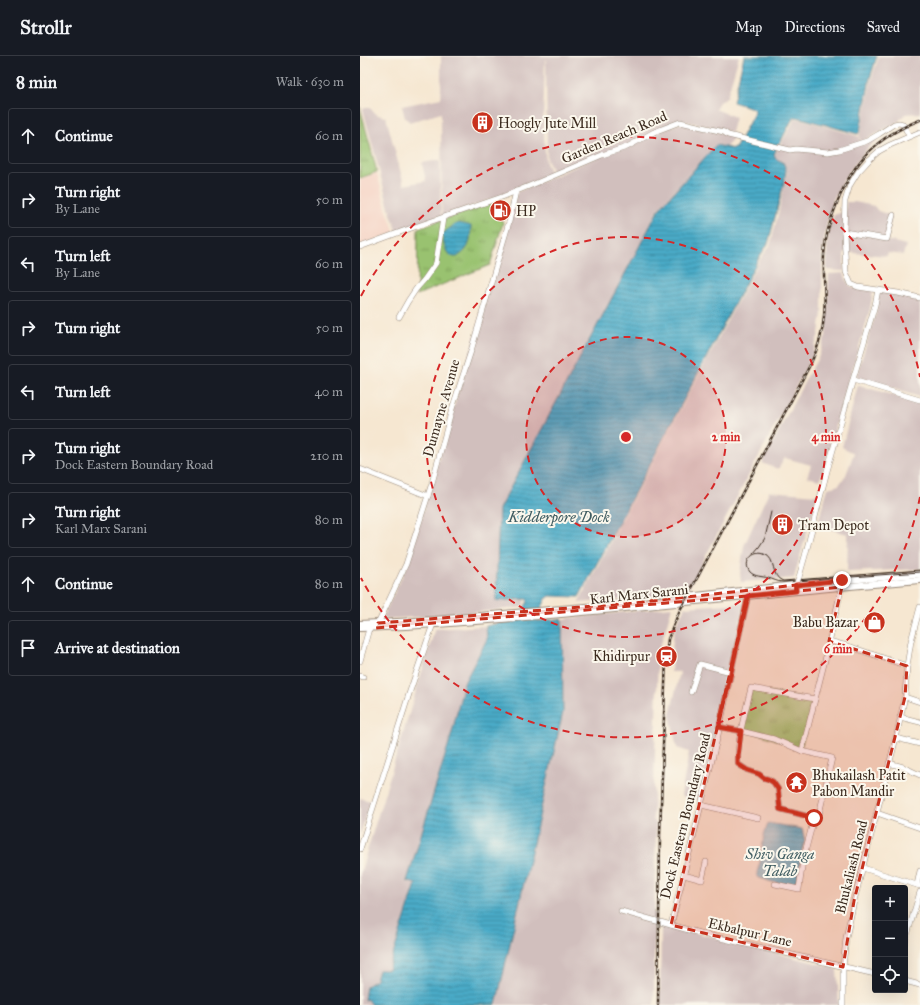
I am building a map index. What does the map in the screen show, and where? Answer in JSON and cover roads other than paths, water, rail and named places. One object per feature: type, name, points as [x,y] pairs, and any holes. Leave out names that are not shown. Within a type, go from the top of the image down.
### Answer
[{"type":"main road","points":[[842,583],[920,574]]},
{"type":"main road","name":"Karl Marx Sarani","points":[[360,628],[374,625],[433,624],[549,612],[632,608],[748,596],[797,584],[920,580]]},
{"type":"main road","points":[[549,612],[797,584]]},
{"type":"main road","points":[[360,624],[374,625],[508,616]]},
{"type":"street","name":"Garden Reach Road","points":[[360,247],[516,191],[602,155],[627,147],[654,132],[680,122],[790,150],[796,149],[828,152],[839,150],[867,141],[894,124],[899,123],[903,124],[909,136]]},
{"type":"street","points":[[920,132],[890,145],[879,151],[870,159],[858,172],[850,185],[844,210],[846,272],[851,284],[858,287],[920,298]]},
{"type":"street","name":"Dumayne Avenue","points":[[360,661],[374,625],[406,564],[428,496],[452,409],[471,351],[509,222],[516,191]]},
{"type":"street","points":[[844,232],[887,239],[893,215]]},
{"type":"street","points":[[399,317],[416,289],[436,263],[443,218]]},
{"type":"street","points":[[797,584],[806,556],[827,471],[878,290]]},
{"type":"street","points":[[853,380],[920,400]]},
{"type":"street","points":[[360,469],[428,496]]},
{"type":"street","points":[[802,751],[842,583]]},
{"type":"street","name":"Dock Eastern Boundary Road","points":[[671,925],[701,805],[748,596]]},
{"type":"street","name":"Bhukaliash Road","points":[[843,1005],[843,967],[846,938],[854,901],[896,738],[905,696],[907,666],[911,641],[920,607]]},
{"type":"street","points":[[360,849],[409,694],[433,624]]},
{"type":"street","points":[[829,641],[907,666]]},
{"type":"street","points":[[691,692],[700,664],[731,672]]},
{"type":"street","points":[[719,727],[741,731],[774,739],[802,751],[832,758],[818,819],[780,809],[778,789],[773,782],[759,774],[747,770],[738,764],[741,731],[751,688],[815,699]]},
{"type":"street","points":[[905,696],[920,702]]},
{"type":"street","points":[[901,715],[920,722]]},
{"type":"street","points":[[896,738],[920,744]]},
{"type":"street","points":[[889,763],[903,767],[920,775]]},
{"type":"street","points":[[701,805],[758,818]]},
{"type":"street","points":[[877,813],[920,828]]},
{"type":"street","points":[[775,884],[799,889],[803,860],[814,818]]},
{"type":"street","points":[[684,875],[702,880],[706,862]]},
{"type":"street","points":[[863,868],[918,886],[920,871]]},
{"type":"street","points":[[908,932],[920,892]]},
{"type":"street","name":"Ekbalpur Lane","points":[[621,911],[703,934],[872,973]]},
{"type":"street","points":[[908,983],[920,985]]},
{"type":"water","name":"Kidderpore Dock","points":[[744,56],[877,56],[870,78],[860,131],[858,134],[797,117],[793,118],[778,144],[774,155],[776,159],[783,162],[786,170],[768,244],[760,256],[579,597],[550,596],[546,599],[537,618],[538,621],[562,619],[563,712],[496,1005],[371,1005],[367,999],[364,1000],[366,986],[376,980],[379,970],[388,970],[416,884],[407,881],[452,733],[464,683],[487,639],[486,626],[498,623],[517,622],[528,601],[526,599],[496,601],[499,509],[659,209],[716,145],[733,149],[736,147],[755,111],[753,108],[733,102]]},
{"type":"water","points":[[459,223],[471,226],[470,240],[462,254],[454,257],[448,253],[444,246],[442,234]]},
{"type":"water","name":"Shiv Ganga Talab","points":[[768,823],[802,829],[805,841],[800,858],[798,877],[795,883],[776,883],[757,877],[764,834]]},
{"type":"tram line","points":[[753,554],[765,538],[771,512]]},
{"type":"tram line","points":[[920,570],[783,581],[776,576],[771,559],[764,554],[760,553],[753,555],[747,564],[750,572],[754,575],[770,578],[779,582],[920,572]]},
{"type":"railway","points":[[658,1005],[660,835],[666,656],[668,639],[679,612],[816,352],[824,316],[825,242],[832,216],[844,188],[859,162],[879,142],[891,134],[920,120]]},
{"type":"place","name":"Hoogly Jute Mill","points":[[483,123]]},
{"type":"place","name":"HP","points":[[500,211]]},
{"type":"place","name":"Tram Depot","points":[[782,525]]},
{"type":"place","name":"Babu Bazar","points":[[874,622]]},
{"type":"place","name":"Khidirpur","points":[[666,656]]},
{"type":"place","name":"Bhukailash Patit Pabon Mandir","points":[[796,783]]}]
